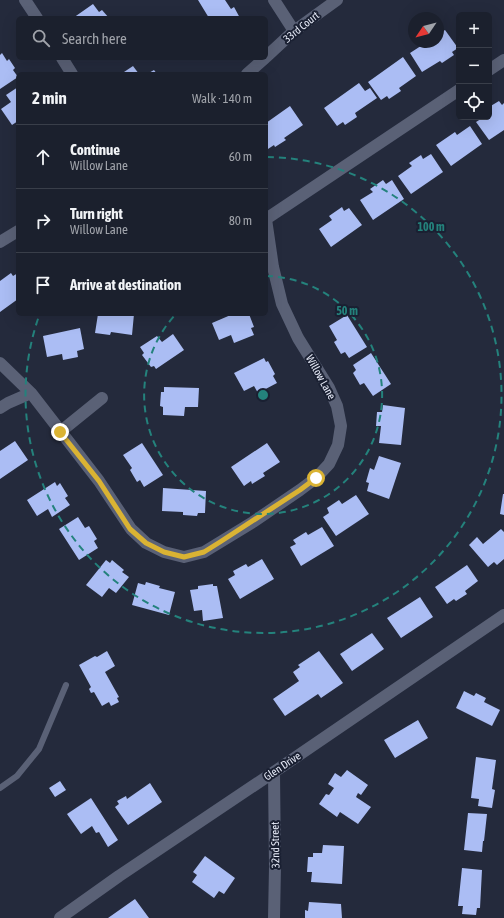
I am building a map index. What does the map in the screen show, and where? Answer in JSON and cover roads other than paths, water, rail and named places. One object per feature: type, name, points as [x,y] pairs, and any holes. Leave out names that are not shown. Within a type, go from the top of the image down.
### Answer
[{"type":"street","points":[[25,0],[36,16]]},
{"type":"street","points":[[274,0],[294,31]]},
{"type":"street","name":"33rd Court","points":[[268,54],[294,31],[338,0]]},
{"type":"street","points":[[63,60],[71,72]]},
{"type":"street","name":"33rd Court","points":[[249,72],[262,60]]},
{"type":"street","points":[[492,68],[504,60]]},
{"type":"street","name":"Willow Lane","points":[[268,218],[456,92]]},
{"type":"street","points":[[0,242],[16,232]]},
{"type":"street","name":"Willow Lane","points":[[0,364],[31,393],[99,481],[130,529],[146,543],[164,552],[184,557],[204,552],[300,490],[320,474],[329,464],[338,446],[341,426],[337,406],[329,388],[298,338],[282,304],[276,286],[268,233]]},
{"type":"street","points":[[0,408],[31,393]]},
{"type":"street","points":[[60,432],[102,398]]},
{"type":"street","name":"Glen Drive","points":[[60,918],[119,876],[504,615]]},
{"type":"street","name":"32nd Street","points":[[274,772],[276,867],[274,918]]},
{"type":"lane","points":[[0,788],[17,776],[39,749],[66,685]]}]
